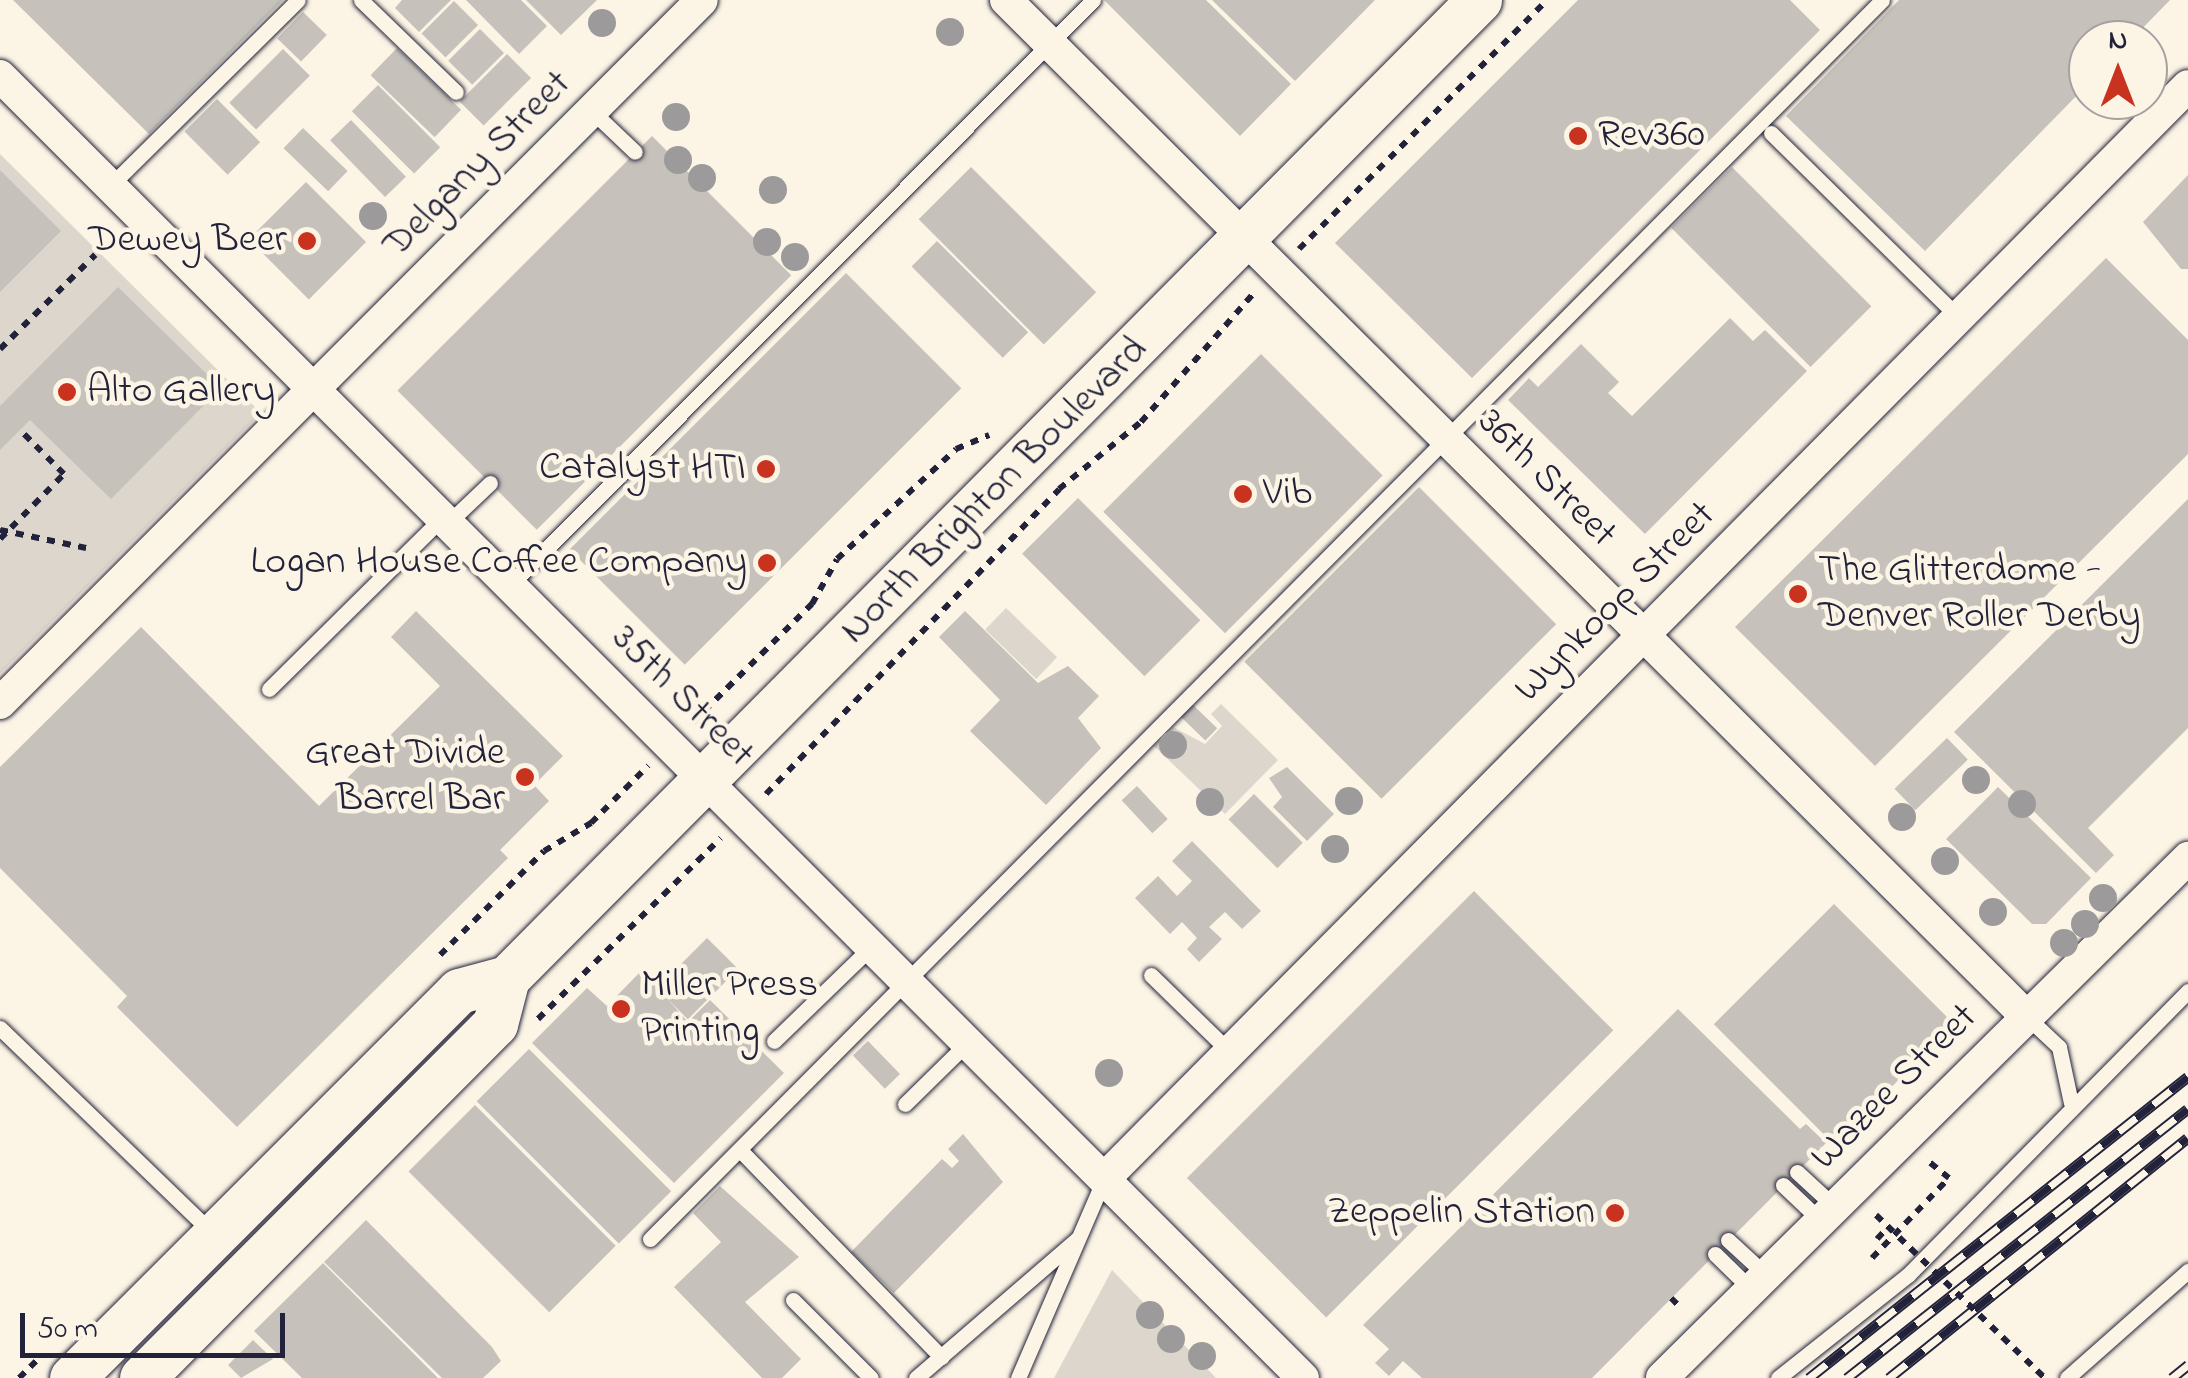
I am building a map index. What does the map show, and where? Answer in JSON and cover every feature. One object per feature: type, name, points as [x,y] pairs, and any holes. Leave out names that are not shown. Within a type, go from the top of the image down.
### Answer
[{"type":"main road","name":"North Brighton Boulevard","points":[[72,1378],[459,991],[507,978],[1246,240],[1478,0]]},
{"type":"main road","name":"North Brighton Boulevard","points":[[142,1378],[495,1024],[507,978]]},
{"type":"street","name":"Delgany Street","points":[[0,703],[702,0]]},
{"type":"street","name":"36th Street","points":[[1006,0],[2027,1018]]},
{"type":"street","name":"35th Street","points":[[0,76],[1303,1378]]},
{"type":"street","name":"Wynkoop Street","points":[[1104,1179],[2188,86]]},
{"type":"street","name":"Wazee Street","points":[[1662,1378],[2188,858]]},
{"type":"lane","points":[[110,186],[298,0]]},
{"type":"lane","points":[[361,0],[456,92]]},
{"type":"lane","points":[[510,585],[1092,0]]},
{"type":"lane","points":[[650,1239],[908,984],[1882,0]]},
{"type":"lane","points":[[592,111],[636,152]]},
{"type":"lane","points":[[1771,133],[1958,318]]},
{"type":"lane","points":[[269,690],[445,521],[490,483]]},
{"type":"lane","points":[[774,1042],[871,947]]},
{"type":"lane","points":[[1151,975],[1230,1052]]},
{"type":"lane","points":[[1778,1378],[1908,1275],[2071,1103],[2188,990]]},
{"type":"lane","points":[[2027,1018],[2058,1047],[2071,1103]]},
{"type":"lane","points":[[0,1028],[215,1236]]},
{"type":"lane","points":[[905,1104],[967,1043]]},
{"type":"lane","points":[[740,1150],[941,1357]]},
{"type":"lane","points":[[1797,1172],[1828,1214]]},
{"type":"lane","points":[[1018,1378],[1104,1179]]},
{"type":"lane","points":[[1783,1185],[1828,1214]]},
{"type":"lane","points":[[916,1378],[1080,1237]]},
{"type":"lane","points":[[1728,1240],[1759,1282]]},
{"type":"lane","points":[[1715,1254],[1759,1282]]},
{"type":"lane","points":[[2067,1378],[2188,1271]]},
{"type":"lane","points":[[794,1300],[872,1378]]},
{"type":"path","points":[[1315,233],[1547,0]]},
{"type":"path","points":[[0,349],[95,255]]},
{"type":"path","points":[[785,774],[1059,489],[1141,422],[1241,306]]},
{"type":"path","points":[[715,700],[812,604],[836,558],[956,450],[1003,426]]},
{"type":"path","points":[[0,539],[4,530],[64,474],[20,430]]},
{"type":"path","points":[[4,530],[86,548]]},
{"type":"path","points":[[575,984],[695,864]]},
{"type":"path","points":[[1872,1258],[1949,1178],[1931,1160],[1917,1174]]},
{"type":"path","points":[[1890,1201],[1876,1215],[2045,1378]]},
{"type":"path","points":[[1878,1239],[1888,1228]]},
{"type":"path","points":[[1671,1298],[1680,1307]]},
{"type":"shaded area","points":[[0,154],[261,413],[0,674]]},
{"type":"shaded area","points":[[1006,608],[1057,657],[1036,679],[985,630]]},
{"type":"shaded area","points":[[1221,704],[1278,760],[1225,814],[1154,746],[1173,727],[1205,744],[1222,726],[1211,714]]},
{"type":"shaded area","points":[[1112,1270],[1216,1378],[1054,1378]]},
{"type":"building","points":[[13,0],[283,0],[149,134]]},
{"type":"building","points":[[402,0],[451,0],[419,32],[395,8]]},
{"type":"building","points":[[466,0],[521,0],[547,26],[519,54]]},
{"type":"building","points":[[526,0],[597,0],[561,35]]},
{"type":"building","points":[[1104,0],[1206,0],[1291,84],[1240,136]]},
{"type":"building","points":[[1212,0],[1375,0],[1295,81]]},
{"type":"building","name":"Rev360","points":[[1578,0],[1790,0],[1820,30],[1472,378],[1335,243]]},
{"type":"building","points":[[1899,0],[2170,0],[2150,20],[2068,20],[2068,104],[1925,251],[1786,116]]},
{"type":"building","points":[[454,1],[478,25],[446,58],[421,34]]},
{"type":"building","points":[[303,12],[327,35],[301,62],[277,39]]},
{"type":"building","points":[[480,29],[504,53],[472,85],[448,61]]},
{"type":"building","points":[[397,48],[461,110],[435,137],[371,75]]},
{"type":"building","points":[[283,49],[310,76],[256,130],[229,103]]},
{"type":"building","points":[[507,54],[531,78],[484,125],[460,101]]},
{"type":"building","points":[[378,85],[440,147],[414,173],[352,111]]},
{"type":"building","points":[[217,99],[260,142],[228,175],[184,132]]},
{"type":"building","points":[[351,120],[406,177],[385,197],[330,140]]},
{"type":"building","points":[[303,128],[348,171],[328,191],[284,148]]},
{"type":"building","points":[[652,136],[791,275],[537,530],[397,391]]},
{"type":"building","points":[[971,167],[1096,292],[1044,344],[919,219]]},
{"type":"building","points":[[1732,167],[1871,306],[1810,367],[1671,228]]},
{"type":"building","points":[[0,170],[61,231],[0,292]]},
{"type":"building","points":[[2188,175],[2188,269],[2181,269],[2143,222]]},
{"type":"building","name":"Dewey Beer","points":[[306,182],[366,242],[309,299],[249,239]]},
{"type":"building","points":[[937,241],[1028,332],[1003,358],[912,266]]},
{"type":"building","points":[[2106,258],[2188,340],[2188,454],[1875,766],[1735,627]]},
{"type":"building","name":"Catalyst HTI","points":[[846,273],[961,388],[685,665],[570,549]]},
{"type":"building","points":[[118,287],[221,388],[111,499],[30,420],[0,450],[0,406]]},
{"type":"building","points":[[1730,318],[1753,341],[1765,330],[1807,371],[1645,534],[1508,400],[1529,378],[1538,387],[1581,344],[1619,382],[1608,393],[1632,416]]},
{"type":"building","name":"Vib","points":[[1261,354],[1383,476],[1225,633],[1103,512]]},
{"type":"building","points":[[1419,487],[1556,624],[1382,799],[1244,662]]},
{"type":"building","points":[[1078,498],[1200,620],[1144,676],[1022,554]]},
{"type":"building","points":[[2188,499],[2188,728],[2088,828],[2114,855],[2096,873],[1954,732]]},
{"type":"building","points":[[416,611],[563,756],[534,785],[549,801],[500,850],[508,858],[237,1127],[117,1007],[127,996],[0,868],[0,767],[141,627],[319,806],[440,686],[391,637]]},
{"type":"building","points":[[965,611],[1038,683],[1068,666],[1099,696],[1078,718],[1101,748],[1046,805],[970,731],[1000,700],[939,637]]},
{"type":"building","points":[[1192,704],[1217,728],[1205,741],[1180,716]]},
{"type":"building","points":[[1947,738],[1968,760],[1915,810],[1894,789]]},
{"type":"building","points":[[1287,767],[1334,814],[1307,841],[1273,807],[1282,797],[1269,778]]},
{"type":"building","points":[[1137,786],[1168,819],[1152,833],[1122,800]]},
{"type":"building","points":[[1998,787],[2091,878],[2046,924],[2032,924],[1946,839]]},
{"type":"building","points":[[1254,794],[1303,843],[1277,868],[1229,819]]},
{"type":"building","points":[[1192,841],[1261,911],[1242,929],[1225,912],[1209,927],[1222,939],[1199,962],[1187,949],[1197,938],[1182,922],[1170,934],[1135,898],[1158,876],[1177,896],[1192,881],[1172,861]]},
{"type":"building","points":[[1474,891],[1613,1030],[1326,1317],[1187,1178]]},
{"type":"building","points":[[1834,904],[1954,1024],[1834,1144],[1714,1024]]},
{"type":"building","points":[[707,938],[738,969],[688,1019],[657,988]]},
{"type":"building","points":[[642,970],[688,1022],[710,1000],[784,1073],[674,1183],[532,1043],[587,988],[607,1006]]},
{"type":"building","name":"Zeppelin Station","points":[[1678,1009],[1800,1129],[1806,1124],[1826,1143],[1592,1378],[1422,1378],[1403,1361],[1389,1376],[1375,1363],[1389,1349],[1363,1325]]},
{"type":"building","points":[[868,1041],[900,1074],[885,1089],[853,1056]]},
{"type":"building","points":[[529,1049],[671,1191],[619,1243],[477,1101]]},
{"type":"building","points":[[475,1105],[616,1246],[549,1312],[409,1171]]},
{"type":"building","points":[[963,1134],[1003,1182],[894,1293],[851,1252],[942,1159],[952,1168],[959,1161],[948,1149]]},
{"type":"building","points":[[720,1186],[799,1257],[745,1302],[801,1359],[782,1378],[762,1378],[674,1287],[721,1242],[693,1213]]},
{"type":"building","points":[[366,1220],[492,1347],[501,1361],[483,1378],[442,1378],[324,1262]]},
{"type":"building","points":[[323,1263],[438,1378],[302,1378],[254,1331]]},
{"type":"building","points":[[253,1340],[273,1359],[241,1378],[228,1365]]},
{"type":"railway","points":[[1809,1378],[2188,1077]]},
{"type":"railway","points":[[1847,1378],[2188,1109]]},
{"type":"railway","points":[[1889,1378],[2188,1138]]},
{"type":"railway","points":[[2172,1378],[2188,1365]]},
{"type":"place","name":"Rev360","points":[[1578,136]]},
{"type":"place","name":"Dewey Beer","points":[[307,241]]},
{"type":"place","name":"Alto Gallery","points":[[67,392]]},
{"type":"place","name":"Catalyst HTI","points":[[766,469]]},
{"type":"place","name":"Vib","points":[[1243,494]]},
{"type":"place","name":"Logan House Coffee Company","points":[[767,563]]},
{"type":"place","name":"The Glitterdome - Denver Roller Derby","points":[[1798,594]]},
{"type":"place","name":"Great Divide Barrel Bar","points":[[525,777]]},
{"type":"place","name":"Miller Press Printing","points":[[621,1009]]},
{"type":"place","name":"Zeppelin Station","points":[[1615,1213]]}]
